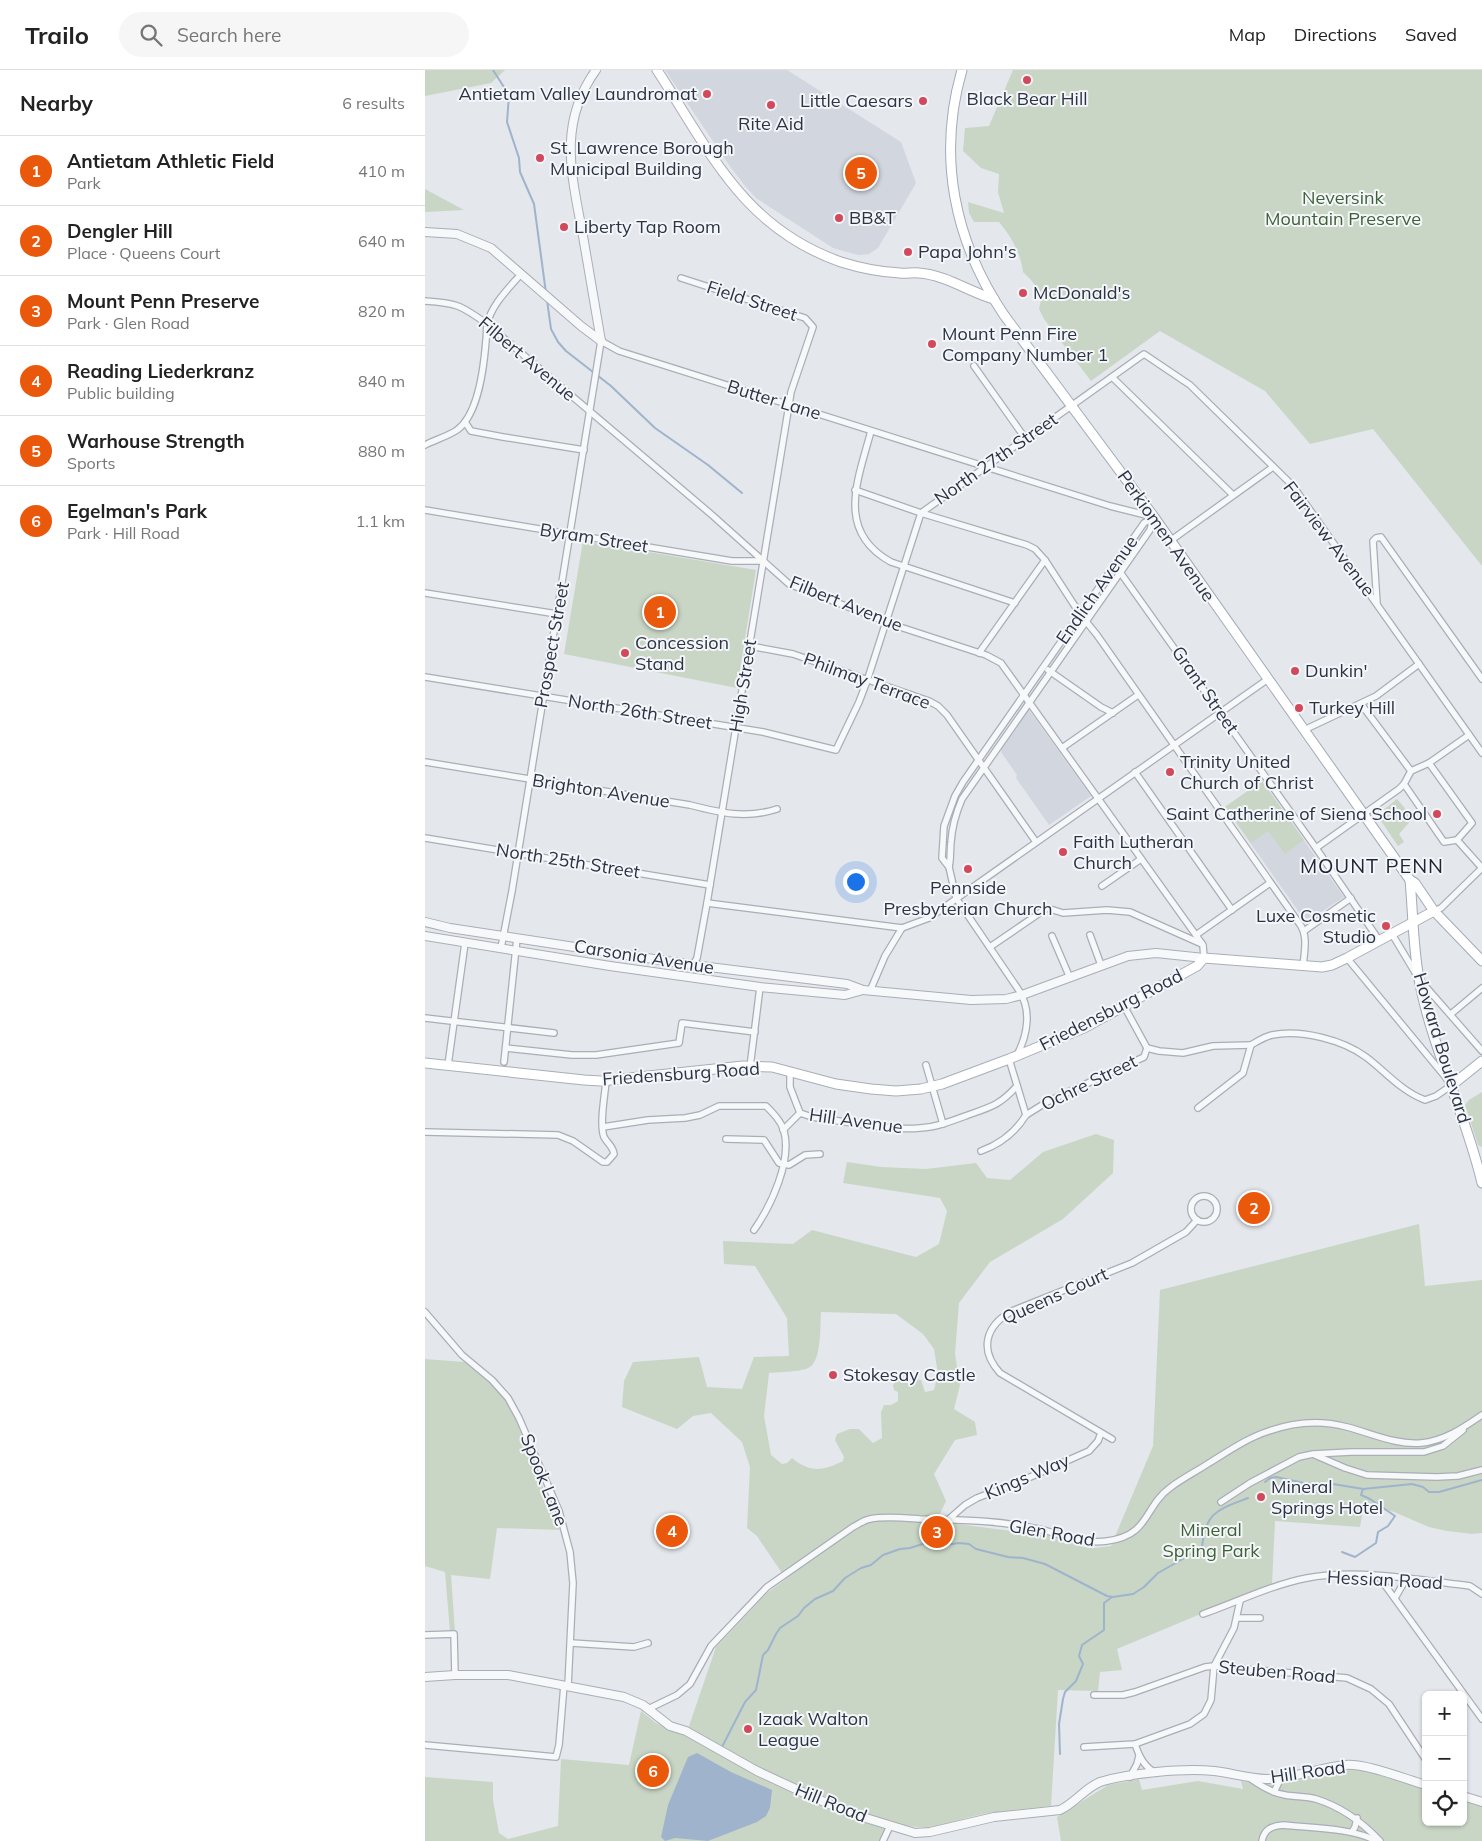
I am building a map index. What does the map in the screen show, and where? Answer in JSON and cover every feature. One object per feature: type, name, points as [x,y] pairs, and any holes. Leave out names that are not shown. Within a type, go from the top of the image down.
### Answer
[{"type":"main road","points":[[657,70],[735,188],[760,215],[785,235],[812,250],[843,262],[901,274],[919,273],[951,282],[994,300]]},
{"type":"main road","name":"Perkiomen Avenue","points":[[962,70],[953,111],[950,141],[953,189],[958,215],[967,244],[978,272],[994,300],[1170,540],[1410,880],[1415,883],[1434,911],[1482,962]]},
{"type":"main road","name":"Howard Boulevard","points":[[1410,880],[1419,979],[1434,1033],[1482,1184]]},
{"type":"main road","points":[[1204,958],[1322,967],[1347,958],[1434,911]]},
{"type":"main road","name":"Friedensburg Road","points":[[425,1062],[606,1081],[729,1067],[772,1067],[837,1084],[880,1090],[906,1090],[933,1086],[1013,1057],[1084,1028],[1197,966],[1204,958]]},
{"type":"main road","points":[[1452,1085],[1482,1061]]},
{"type":"street","points":[[596,70],[585,87],[575,111],[571,131],[570,157],[601,341]]},
{"type":"street","name":"Butter Lane","points":[[425,232],[457,234],[491,248],[581,326],[601,341],[619,351],[1109,506],[1153,517]]},
{"type":"street","points":[[425,445],[457,430],[465,422],[477,398],[487,324],[500,299],[521,274]]},
{"type":"street","name":"Field Street","points":[[681,278],[805,318],[813,327],[801,362]]},
{"type":"street","name":"Filbert Avenue","points":[[425,301],[451,303],[468,310],[487,324],[712,515],[789,584],[885,622],[979,653],[1001,663],[1203,945]]},
{"type":"street","name":"Prospect Street","points":[[501,948],[601,341]]},
{"type":"street","name":"North 27th Street","points":[[921,513],[1144,354]]},
{"type":"street","name":"Fairview Avenue","points":[[1144,354],[1190,385],[1293,486],[1482,753]]},
{"type":"street","name":"High Street","points":[[693,965],[697,958],[737,728],[789,405],[801,362]]},
{"type":"street","points":[[974,366],[1025,438]]},
{"type":"street","points":[[1112,377],[1233,496]]},
{"type":"street","points":[[465,422],[471,430],[584,450]]},
{"type":"street","points":[[871,431],[855,490],[855,513],[863,535],[881,556],[903,567],[1015,603]]},
{"type":"street","points":[[1170,540],[1273,467]]},
{"type":"street","points":[[855,490],[1035,549],[1045,560],[1080,614],[1304,931],[1303,967]]},
{"type":"street","name":"Byram Street","points":[[425,510],[732,561],[763,561]]},
{"type":"street","points":[[867,681],[921,513]]},
{"type":"street","name":"Endlich Avenue","points":[[949,867],[942,858],[945,826],[955,796],[1043,666],[1144,523],[1153,517]]},
{"type":"street","name":"Endlich Avenue","points":[[1013,1057],[1022,1045],[1027,1025],[1026,1004],[1022,995],[956,898],[949,867],[955,817],[962,799],[983,767],[1150,530],[1153,517]]},
{"type":"street","points":[[1377,604],[1373,541],[1381,537],[1482,679]]},
{"type":"street","points":[[979,653],[1045,560]]},
{"type":"street","name":"Grant Street","points":[[1115,565],[1379,940]]},
{"type":"street","points":[[425,593],[557,614]]},
{"type":"street","name":"Philmay Terrace","points":[[750,646],[793,654],[929,701],[938,706],[1036,842]]},
{"type":"street","points":[[1304,730],[1377,696],[1419,664]]},
{"type":"street","points":[[1043,666],[1101,707],[1113,713]]},
{"type":"street","name":"North 26th Street","points":[[425,677],[763,732],[836,750],[867,681]]},
{"type":"street","points":[[707,903],[901,928],[929,918],[1268,679]]},
{"type":"street","points":[[1062,748],[1139,695]]},
{"type":"street","points":[[1361,704],[1411,771]]},
{"type":"street","points":[[1316,848],[1404,784],[1411,771],[1429,763],[1469,735]]},
{"type":"street","name":"Brighton Avenue","points":[[425,762],[690,805],[721,814],[761,814],[777,809]]},
{"type":"street","points":[[1404,784],[1444,842],[1457,840],[1472,822],[1429,763]]},
{"type":"street","points":[[1135,772],[1232,910]]},
{"type":"street","name":"North 25th Street","points":[[425,838],[710,885]]},
{"type":"street","points":[[1434,911],[1441,908],[1482,868],[1457,840]]},
{"type":"street","points":[[1103,886],[1141,859]]},
{"type":"street","points":[[1196,935],[1270,883]]},
{"type":"street","points":[[1304,931],[1351,898]]},
{"type":"street","points":[[990,948],[1047,908],[1063,914],[1107,910],[1130,912],[1179,933],[1203,945],[1204,958]]},
{"type":"street","name":"Carsonia Avenue","points":[[425,922],[450,928],[693,965],[847,984],[866,991]]},
{"type":"street","points":[[866,991],[901,928]]},
{"type":"street","points":[[1392,934],[1419,979],[1482,1051]]},
{"type":"street","points":[[1090,935],[1101,965]]},
{"type":"street","name":"Carsonia Avenue","points":[[425,936],[610,966],[760,987],[845,995],[866,991],[980,1000],[1006,999],[1022,995],[1129,956],[1147,953],[1204,958]]},
{"type":"street","points":[[1053,936],[1070,978]]},
{"type":"street","points":[[504,1062],[517,938]]},
{"type":"street","points":[[448,1065],[465,943]]},
{"type":"street","points":[[1124,1006],[1147,1048],[1159,1051],[1183,1053],[1213,1046],[1251,1045],[1271,1035],[1317,1037],[1338,1042],[1355,1050],[1410,1094],[1425,1100],[1436,1096],[1452,1085],[1347,958]]},
{"type":"street","points":[[750,1066],[760,987]]},
{"type":"street","points":[[1451,1014],[1482,988]]},
{"type":"street","points":[[425,1018],[554,1033]]},
{"type":"street","points":[[506,1048],[572,1055],[615,1053],[679,1043],[682,1023],[755,1032]]},
{"type":"street","points":[[1198,1108],[1243,1073],[1251,1045]]},
{"type":"street","name":"Ochre Street","points":[[1026,1116],[1047,1102],[1144,1057],[1147,1048]]},
{"type":"street","points":[[981,1151],[990,1148],[1010,1135],[1026,1116],[1017,1086],[1013,1057]]},
{"type":"street","points":[[926,1066],[943,1124]]},
{"type":"street","points":[[790,1071],[790,1087],[800,1113]]},
{"type":"street","points":[[425,1132],[558,1135],[573,1140],[603,1162],[607,1162],[614,1154],[604,1136],[603,1127],[606,1081]]},
{"type":"street","name":"Hill Avenue","points":[[603,1127],[648,1120],[692,1117],[719,1106],[761,1105],[766,1106],[772,1111],[783,1130],[800,1113],[812,1117],[900,1129],[919,1128],[943,1124],[994,1106],[1006,1098],[1017,1086]]},
{"type":"street","points":[[754,1230],[773,1193],[784,1164],[786,1143],[783,1130]]},
{"type":"street","points":[[726,1139],[764,1140],[779,1163],[789,1165],[810,1153],[820,1154]]},
{"type":"street","name":"Queens Court","points":[[1200,1196],[1212,1199],[1216,1206],[1215,1214],[1209,1220],[1201,1222],[1197,1220],[1192,1214],[1193,1201],[1200,1196]]},
{"type":"street","name":"Queens Court","points":[[1112,1439],[1000,1373],[993,1365],[989,1356],[988,1338],[990,1330],[996,1321],[1012,1311],[1139,1259],[1186,1232],[1197,1220]]},
{"type":"street","name":"Spook Lane","points":[[425,1312],[462,1355],[508,1398],[519,1418],[559,1512],[570,1552],[573,1583],[571,1642],[556,1757],[425,1745]]},
{"type":"street","name":"Glen Road","points":[[648,1709],[677,1695],[690,1684],[711,1646],[767,1586],[853,1527],[867,1520],[876,1518],[949,1520],[1023,1526],[1086,1542],[1106,1541],[1121,1538],[1136,1530],[1170,1488],[1240,1443],[1269,1431],[1295,1424],[1328,1423],[1408,1444],[1423,1443],[1441,1439],[1466,1427],[1482,1415]]},
{"type":"street","points":[[1221,1502],[1269,1472],[1299,1457],[1313,1454],[1376,1451],[1425,1452],[1443,1446],[1457,1437],[1466,1427]]},
{"type":"street","name":"Kings Way","points":[[949,1520],[965,1504],[1089,1450],[1098,1441],[1101,1432]]},
{"type":"street","points":[[1313,1454],[1367,1475],[1437,1477],[1458,1476],[1482,1470]]},
{"type":"street","name":"Hessian Road","points":[[1203,1614],[1277,1586],[1307,1578],[1340,1574],[1379,1576],[1470,1586],[1482,1594]]},
{"type":"street","points":[[1379,1576],[1482,1719]]},
{"type":"street","points":[[1395,1598],[1406,1579]]},
{"type":"street","points":[[1084,1747],[1135,1744],[1190,1724],[1205,1714],[1211,1700],[1215,1666],[1234,1628],[1239,1601]]},
{"type":"street","points":[[1237,1618],[1260,1618]]},
{"type":"street","points":[[425,1635],[454,1634],[455,1674]]},
{"type":"street","points":[[571,1642],[634,1647],[648,1643]]},
{"type":"street","name":"Steuben Road","points":[[1095,1695],[1123,1695],[1205,1667],[1215,1666],[1347,1678],[1371,1689],[1389,1704],[1422,1754]]},
{"type":"street","name":"Hill Road","points":[[425,1677],[455,1674],[508,1675],[624,1697],[648,1709],[670,1726],[686,1731],[757,1771],[815,1798],[890,1826],[915,1833],[995,1817],[1060,1810],[1100,1782],[1130,1776],[1186,1770],[1203,1770],[1249,1777],[1281,1778],[1346,1765],[1362,1767],[1422,1784]]},
{"type":"street","points":[[1135,1744],[1139,1756],[1150,1770],[1157,1773]]},
{"type":"street","points":[[1130,1776],[1139,1756]]},
{"type":"street","name":"Hill Road","points":[[1249,1777],[1274,1792],[1286,1796],[1317,1799],[1336,1807],[1357,1818],[1380,1841]]},
{"type":"street","points":[[1274,1792],[1281,1778]]},
{"type":"street","points":[[1467,1797],[1482,1802]]},
{"type":"street","points":[[1351,1832],[1357,1818]]},
{"type":"street","points":[[1262,1841],[1265,1832],[1274,1826],[1283,1825],[1351,1832],[1364,1835],[1376,1841]]},
{"type":"street","points":[[883,1841],[890,1826]]},
{"type":"shaded area","points":[[665,70],[787,70],[901,142],[916,183],[878,248],[869,254],[858,255],[833,248],[756,198],[729,165]]},
{"type":"shaded area","points":[[1029,710],[1091,796],[1049,825],[1016,778],[1017,775],[1001,752],[1001,749]]},
{"type":"shaded area","points":[[1262,781],[1344,897],[1306,922],[1225,807]]},
{"type":"green space","points":[[425,70],[505,70],[491,83],[425,96]]},
{"type":"green space","name":"Neversink Mountain Preserve","points":[[1013,70],[1482,70],[1482,566],[1373,429],[1310,444],[1265,391],[1160,331],[1091,381],[1044,319],[1039,309],[1042,295],[1023,272],[1018,252],[1003,227],[999,222],[974,222],[969,213],[968,202],[1004,213],[998,192],[999,174],[981,168],[963,151],[965,128],[989,126]]},
{"type":"green space","points":[[425,189],[464,210],[425,212]]},
{"type":"green space","points":[[583,541],[756,570],[737,688],[564,654]]},
{"type":"green space","points":[[1262,781],[1304,840],[1285,854],[1268,831],[1251,843],[1225,807]]},
{"type":"green space","points":[[1397,799],[1413,818],[1399,834],[1404,842],[1398,846],[1377,815]]},
{"type":"green space","points":[[1482,1092],[1482,1147],[1478,1145],[1465,1105],[1469,1100]]},
{"type":"green space","name":"Mineral Spring Park","points":[[1096,1134],[1114,1140],[1113,1173],[1063,1219],[990,1262],[959,1303],[955,1354],[960,1385],[954,1409],[975,1422],[977,1435],[955,1440],[934,1474],[946,1501],[935,1524],[949,1523],[1036,1534],[1055,1537],[1084,1547],[1111,1546],[1153,1446],[1160,1290],[1419,1224],[1425,1286],[1482,1280],[1482,1533],[1472,1534],[1429,1527],[1394,1512],[1364,1503],[1360,1527],[1275,1521],[1272,1584],[1117,1649],[1122,1670],[1100,1672],[1098,1691],[1058,1690],[1051,1806],[990,1813],[929,1827],[904,1825],[889,1820],[880,1841],[425,1841],[425,1777],[493,1782],[493,1800],[499,1833],[508,1839],[558,1826],[561,1759],[629,1765],[641,1711],[656,1723],[684,1735],[688,1729],[716,1647],[767,1593],[786,1579],[757,1536],[747,1528],[750,1467],[742,1442],[711,1413],[693,1416],[677,1429],[622,1407],[624,1381],[633,1362],[699,1357],[707,1387],[742,1389],[754,1357],[789,1356],[787,1318],[755,1266],[724,1264],[723,1241],[793,1244],[812,1230],[916,1257],[939,1244],[947,1211],[940,1198],[843,1183],[847,1162],[881,1167],[926,1169],[976,1163],[987,1178],[1010,1180],[1043,1152]],"holes":[[[821,1312],[896,1314],[923,1334],[934,1349],[938,1374],[934,1390],[925,1392],[921,1380],[915,1379],[911,1384],[897,1379],[893,1385],[894,1390],[898,1392],[898,1401],[891,1405],[884,1405],[881,1412],[882,1438],[873,1443],[859,1429],[850,1429],[837,1434],[835,1440],[844,1457],[843,1461],[829,1467],[811,1468],[792,1458],[787,1463],[782,1464],[771,1455],[764,1416],[769,1373],[800,1370],[813,1365],[818,1352]]]},
{"type":"green space","points":[[425,1359],[464,1362],[491,1382],[500,1392],[514,1415],[560,1530],[497,1528],[490,1579],[451,1575],[455,1632],[450,1632],[445,1572],[425,1566]]},
{"type":"green space","points":[[1354,1768],[1422,1788],[1422,1826],[1467,1826],[1467,1802],[1482,1807],[1482,1841],[1061,1841],[1057,1817],[1108,1785],[1139,1779],[1142,1790],[1198,1781],[1243,1789],[1241,1781],[1269,1783],[1312,1777]]},
{"type":"water","points":[[697,1753],[731,1772],[772,1790],[770,1808],[766,1816],[757,1822],[708,1841],[675,1838],[665,1841],[661,1837],[668,1805],[688,1757]]},
{"type":"waterway","points":[[493,70],[509,95],[507,122],[519,158],[520,172],[534,204],[546,293]]},
{"type":"waterway","points":[[547,300],[551,329],[558,342],[566,351],[611,386],[655,428],[708,465],[742,493]]},
{"type":"waterway","points":[[1265,1482],[1270,1478],[1276,1477],[1304,1483],[1333,1484],[1363,1489],[1412,1484],[1423,1487],[1429,1492],[1439,1492],[1482,1480]]},
{"type":"waterway","points":[[1342,1552],[1355,1557],[1376,1543],[1378,1532],[1388,1526],[1395,1516],[1361,1495],[1363,1489]]},
{"type":"waterway","points":[[722,1747],[745,1702],[756,1690],[763,1655],[768,1650],[780,1628],[798,1616],[815,1599],[833,1591],[845,1578],[861,1568],[871,1565],[883,1555],[929,1542],[939,1546],[959,1543],[969,1544],[976,1549],[1045,1564],[1107,1596],[1133,1594],[1144,1587],[1158,1573],[1202,1548],[1206,1527],[1214,1514],[1248,1498]]},
{"type":"waterway","points":[[1060,1754],[1059,1724],[1065,1692],[1076,1681],[1083,1664],[1079,1656],[1082,1645],[1104,1630],[1104,1603],[1112,1597]]},
{"type":"place","name":"Black Bear Hill","points":[[1027,80]]},
{"type":"place","name":"Antietam Valley Laundromat","points":[[707,94]]},
{"type":"place","name":"Little Caesars","points":[[923,101]]},
{"type":"place","name":"Rite Aid","points":[[771,105]]},
{"type":"place","name":"St. Lawrence Borough Municipal Building","points":[[540,158]]},
{"type":"place","name":"Warhouse Strength","points":[[861,173]]},
{"type":"place","name":"BB&T","points":[[839,218]]},
{"type":"place","name":"Liberty Tap Room","points":[[564,227]]},
{"type":"place","name":"Papa John's","points":[[908,252]]},
{"type":"place","name":"McDonald's","points":[[1023,293]]},
{"type":"place","name":"Mount Penn Fire Company Number 1","points":[[932,344]]},
{"type":"place","name":"Antietam Athletic Field","points":[[660,612]]},
{"type":"place","name":"Concession Stand","points":[[625,653]]},
{"type":"place","name":"Dunkin'","points":[[1295,671]]},
{"type":"place","name":"Turkey Hill","points":[[1299,708]]},
{"type":"place","name":"Trinity United Church of Christ","points":[[1170,772]]},
{"type":"place","name":"Saint Catherine of Siena School","points":[[1437,814]]},
{"type":"place","name":"Faith Lutheran Church","points":[[1063,852]]},
{"type":"place","name":"Pennside Presbyterian Church","points":[[968,869]]},
{"type":"place","name":"Luxe Cosmetic Studio","points":[[1386,926]]},
{"type":"place","name":"Dengler Hill","points":[[1254,1208]]},
{"type":"place","name":"Stokesay Castle","points":[[833,1375]]},
{"type":"place","name":"Mineral Springs Hotel","points":[[1261,1497]]},
{"type":"place","name":"Reading Liederkranz","points":[[672,1531]]},
{"type":"place","name":"Mount Penn Preserve","points":[[937,1532]]},
{"type":"place","name":"Izaak Walton League","points":[[748,1729]]},
{"type":"place","name":"Egelman's Park","points":[[653,1771]]},
{"type":"district","name":"MOUNT PENN","points":[[1372,866]]}]
